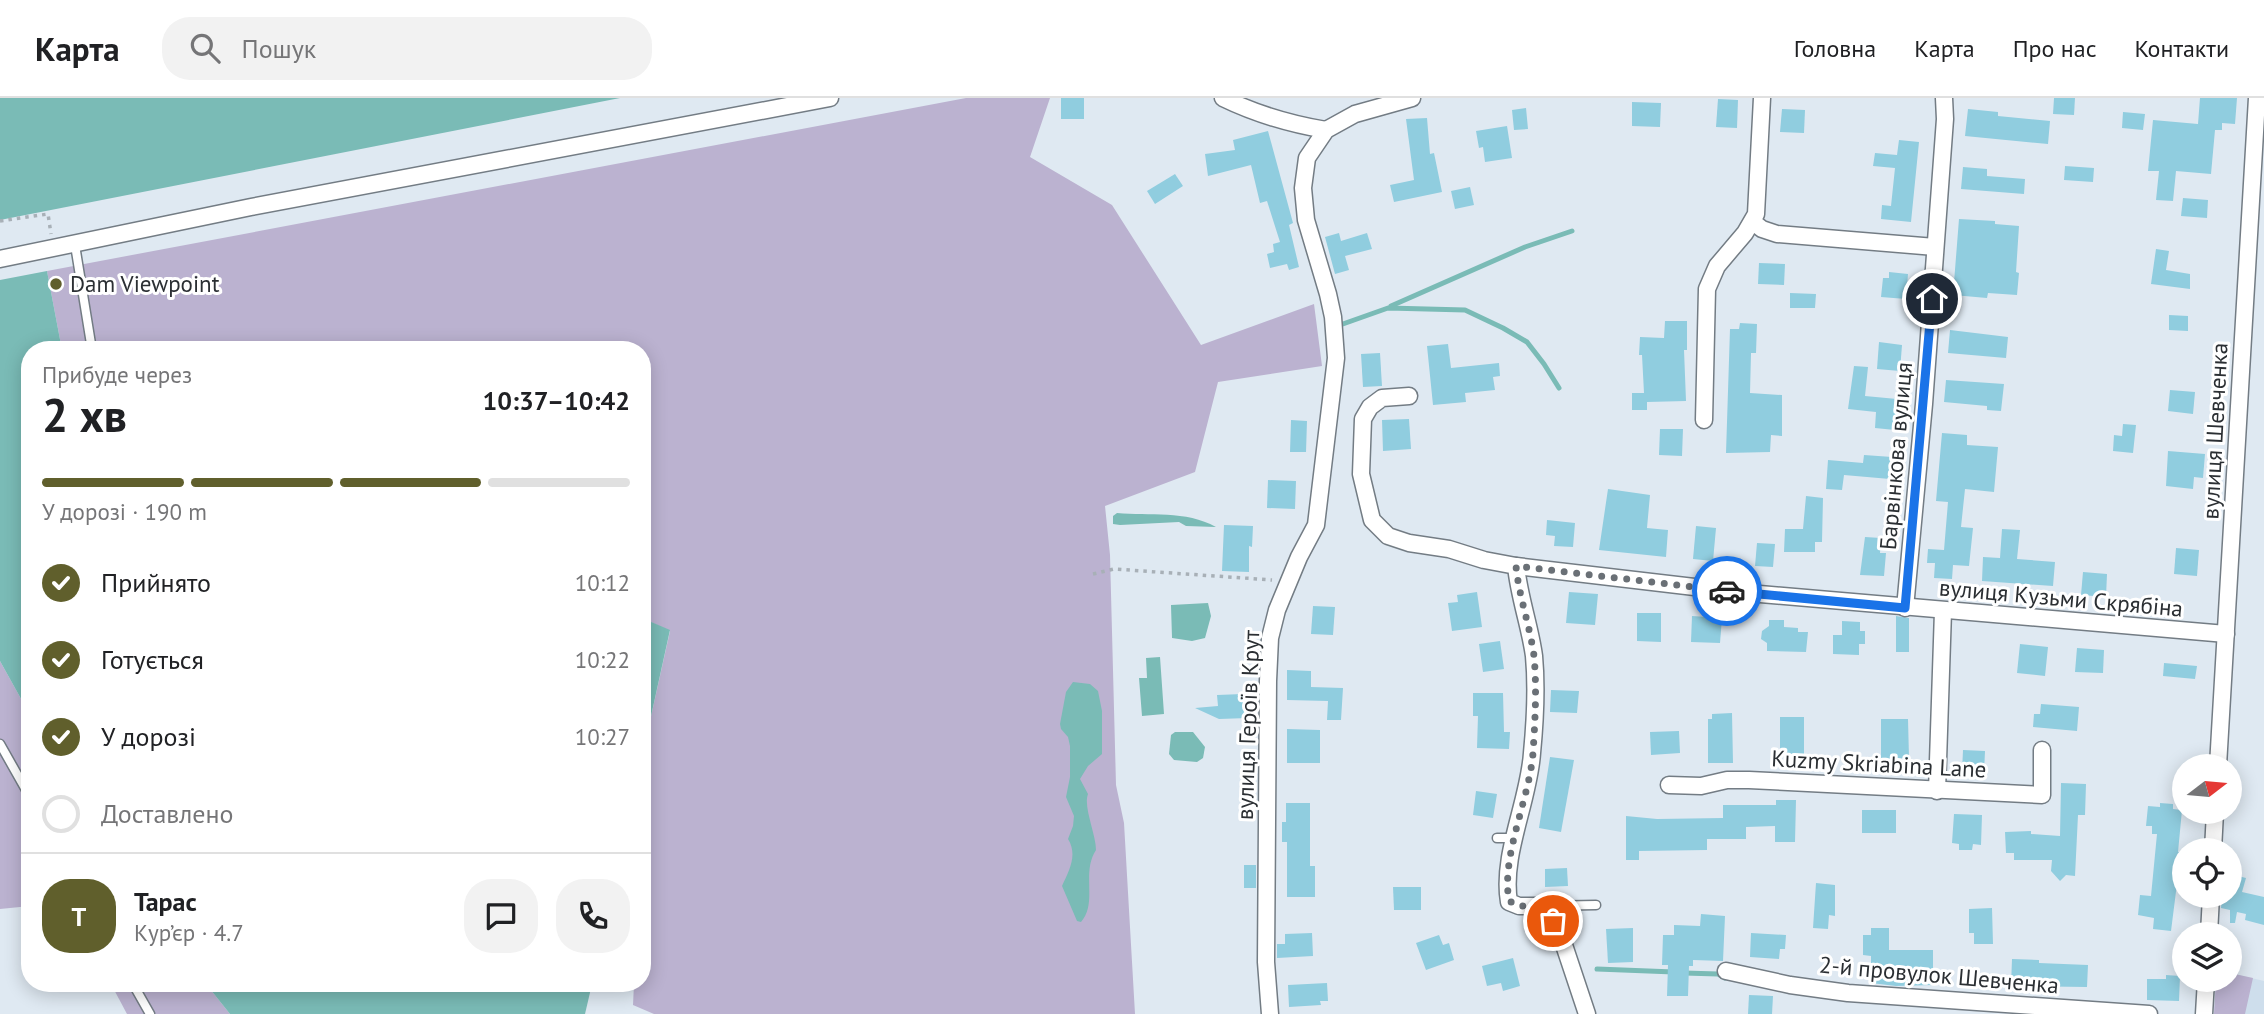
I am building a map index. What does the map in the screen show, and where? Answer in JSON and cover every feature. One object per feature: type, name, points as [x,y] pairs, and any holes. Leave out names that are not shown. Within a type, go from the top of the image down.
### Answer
[{"type":"street","points":[[0,259],[49,251],[251,207],[830,98]]},
{"type":"street","points":[[1223,98],[1290,124],[1326,130]]},
{"type":"street","name":"вулиця Героїв Крут","points":[[1270,1014],[1266,962],[1270,638],[1288,581],[1316,524],[1336,358],[1333,317],[1306,220],[1303,188],[1307,158],[1326,130],[1354,114],[1412,98]]},
{"type":"street","points":[[1704,420],[1707,289],[1717,266],[1753,222],[1757,205],[1762,98]]},
{"type":"street","name":"Барвінкова вулиця","points":[[1905,608],[1936,247],[1945,119],[1944,98]]},
{"type":"street","name":"вулиця Шевченка","points":[[2219,754],[2257,98]]},
{"type":"street","points":[[1753,222],[1762,229],[1777,234],[1936,247]]},
{"type":"street","name":"вулиця Кузьми Скрябіна","points":[[1409,396],[1382,398],[1370,407],[1363,419],[1361,474],[1372,520],[1388,536],[1409,543],[1450,549],[1484,561],[1516,566],[1737,592],[2225,634]]},
{"type":"street","points":[[1516,566],[1534,656],[1535,693],[1531,772],[1515,838],[1507,890],[1509,901],[1519,906],[1542,906],[1553,921],[1562,939],[1587,1014]]},
{"type":"street","points":[[1937,791],[1943,611]]},
{"type":"street","name":"Kuzmy Skriabina Lane","points":[[1669,785],[1701,786],[1727,780],[1749,780],[2042,794],[2042,750]]},
{"type":"street","name":"2-й провулок Шевченка","points":[[1726,971],[1790,985],[1848,993],[2149,1014]]},
{"type":"street","points":[[2204,1014],[2205,992]]},
{"type":"lane","points":[[75,245],[91,341]]},
{"type":"lane","points":[[0,744],[21,781]]},
{"type":"lane","points":[[1497,838],[1515,838]]},
{"type":"lane","points":[[1542,906],[1596,905]]},
{"type":"lane","points":[[138,992],[150,1014]]},
{"type":"path","points":[[0,221],[48,214],[49,251]]},
{"type":"path","points":[[1093,574],[1114,569],[1288,581]]},
{"type":"shaded area","points":[[0,98],[620,98],[0,220]]},
{"type":"shaded area","points":[[966,98],[1050,98],[1030,157],[1112,205],[1201,345],[1314,304],[1322,366],[1218,382],[1195,472],[1105,506],[1110,555],[1116,785],[1124,823],[1135,1014],[654,1014],[633,1005],[634,992],[651,992],[651,716],[670,631],[651,622],[651,341],[60,341],[47,271]]},
{"type":"shaded area","points":[[47,271],[60,341],[21,341],[21,699],[0,661],[0,280]]},
{"type":"shaded area","points":[[1117,513],[1180,516],[1216,527],[1186,526],[1179,522],[1113,524],[1113,516]]},
{"type":"shaded area","points":[[1208,603],[1211,616],[1205,638],[1192,641],[1172,638],[1171,605]]},
{"type":"shaded area","points":[[651,622],[670,630],[651,716]]},
{"type":"shaded area","points":[[1160,657],[1164,714],[1142,716],[1139,678],[1147,678],[1146,658]]},
{"type":"shaded area","points":[[0,661],[21,699],[21,907],[0,909]]},
{"type":"shaded area","points":[[1073,682],[1090,684],[1098,691],[1102,711],[1102,754],[1088,766],[1080,779],[1088,794],[1087,806],[1096,850],[1090,868],[1088,906],[1081,922],[1077,921],[1062,886],[1071,863],[1072,851],[1068,839],[1074,816],[1066,797],[1070,777],[1070,746],[1060,724],[1066,692]]},
{"type":"shaded area","points":[[1175,732],[1193,732],[1205,747],[1203,758],[1197,762],[1174,760],[1169,754],[1171,735]]},
{"type":"shaded area","points":[[2242,976],[2264,981],[2264,1014],[2214,1014],[2215,992],[2242,992]]},
{"type":"shaded area","points":[[2242,976],[2253,978],[2245,1014],[2214,1014],[2215,992],[2242,992]]},
{"type":"shaded area","points":[[115,992],[212,992],[230,1014],[127,1014]]},
{"type":"shaded area","points":[[212,992],[590,992],[585,1014],[230,1014]]},
{"type":"building","points":[[1061,98],[1084,98],[1084,119],[1061,119]]},
{"type":"building","points":[[2054,98],[2075,98],[2074,115],[2053,114]]},
{"type":"building","points":[[2200,98],[2237,98],[2235,124],[2222,123],[2222,130],[2215,130],[2211,174],[2176,171],[2173,201],[2156,200],[2159,171],[2148,171],[2153,120],[2198,124]]},
{"type":"building","points":[[1718,99],[1738,100],[1737,128],[1716,127]]},
{"type":"building","points":[[1632,102],[1661,103],[1660,127],[1632,126]]},
{"type":"building","points":[[1526,108],[1528,129],[1514,130],[1512,110]]},
{"type":"building","points":[[1782,109],[1805,110],[1804,133],[1780,132]]},
{"type":"building","points":[[1968,109],[1998,112],[1998,116],[2050,121],[2048,144],[1965,136]]},
{"type":"building","points":[[2123,112],[2145,114],[2143,130],[2122,128]]},
{"type":"building","points":[[1427,118],[1430,154],[1434,153],[1442,192],[1394,202],[1390,185],[1414,180],[1406,119]]},
{"type":"building","points":[[1507,126],[1512,158],[1485,162],[1483,147],[1479,148],[1476,131]]},
{"type":"building","points":[[1268,131],[1293,223],[1289,225],[1299,267],[1289,270],[1287,264],[1270,268],[1267,254],[1274,252],[1273,244],[1280,242],[1267,201],[1260,203],[1251,165],[1208,176],[1205,154],[1235,150],[1233,140]]},
{"type":"building","points":[[1899,140],[1919,142],[1911,222],[1881,219],[1882,205],[1891,206],[1895,168],[1873,166],[1875,153],[1897,155]]},
{"type":"building","points":[[2065,166],[2094,168],[2093,182],[2064,180]]},
{"type":"building","points":[[1963,167],[1987,169],[1987,176],[2025,179],[2024,194],[1961,189]]},
{"type":"building","points":[[1175,174],[1183,186],[1155,204],[1147,191]]},
{"type":"building","points":[[1470,187],[1474,205],[1455,209],[1451,191]]},
{"type":"building","points":[[2183,198],[2208,200],[2207,218],[2181,216]]},
{"type":"building","points":[[1959,219],[1995,221],[1995,224],[2019,226],[2017,295],[1988,293],[1987,298],[1953,295]]},
{"type":"building","points":[[1339,233],[1341,241],[1367,233],[1372,249],[1345,256],[1349,270],[1335,274],[1325,237]]},
{"type":"building","points":[[2156,249],[2169,251],[2166,270],[2190,274],[2190,289],[2151,284]]},
{"type":"building","points":[[1759,263],[1785,264],[1784,285],[1758,284]]},
{"type":"building","points":[[1889,272],[1908,274],[1906,299],[1881,297],[1883,278],[1889,278]]},
{"type":"building","points":[[1790,293],[1816,294],[1815,308],[1790,308]]},
{"type":"building","points":[[2169,315],[2188,316],[2188,331],[2169,330]]},
{"type":"building","points":[[1665,321],[1687,321],[1687,350],[1684,350],[1686,401],[1647,402],[1647,410],[1632,410],[1632,393],[1644,393],[1642,355],[1639,355],[1640,337],[1664,338]]},
{"type":"building","points":[[1740,323],[1757,324],[1756,353],[1751,353],[1750,393],[1782,395],[1782,436],[1771,435],[1770,452],[1726,453],[1730,329],[1739,329]]},
{"type":"building","points":[[1950,330],[2008,337],[2006,358],[1948,353]]},
{"type":"building","points":[[1879,342],[1902,345],[1900,371],[1877,369]]},
{"type":"building","points":[[1448,344],[1451,368],[1499,363],[1500,376],[1493,377],[1495,390],[1465,393],[1466,402],[1433,405],[1427,346]]},
{"type":"building","points":[[1380,353],[1382,386],[1363,387],[1361,354]]},
{"type":"building","points":[[1854,366],[1868,367],[1865,396],[1897,399],[1895,430],[1875,428],[1876,412],[1848,409]]},
{"type":"building","points":[[1946,380],[2004,384],[2001,411],[1987,410],[1987,406],[1944,402]]},
{"type":"building","points":[[2170,390],[2195,392],[2193,414],[2168,411]]},
{"type":"building","points":[[1409,419],[1411,449],[1383,451],[1382,420]]},
{"type":"building","points":[[1291,420],[1307,421],[1306,452],[1290,452]]},
{"type":"building","points":[[2123,424],[2136,425],[2133,453],[2113,451],[2114,435],[2122,436]]},
{"type":"building","points":[[1660,429],[1683,429],[1682,456],[1659,455]]},
{"type":"building","points":[[1942,433],[1967,435],[1967,445],[1998,447],[1994,492],[1965,489],[1961,527],[1973,528],[1969,566],[1953,565],[1952,579],[1934,578],[1935,563],[1927,563],[1928,549],[1944,550],[1948,502],[1936,501]]},
{"type":"building","points":[[2168,451],[2205,454],[2203,478],[2194,477],[2193,489],[2166,486]]},
{"type":"building","points":[[1864,455],[1892,457],[1890,479],[1844,475],[1842,490],[1826,489],[1828,460],[1863,463]]},
{"type":"building","points":[[1268,480],[1296,481],[1295,509],[1267,508]]},
{"type":"building","points":[[1608,489],[1650,495],[1647,528],[1668,530],[1666,557],[1599,550]]},
{"type":"building","points":[[1806,496],[1823,498],[1822,542],[1815,542],[1815,552],[1784,552],[1785,529],[1803,529]]},
{"type":"building","points":[[1547,520],[1575,523],[1573,547],[1554,546],[1555,536],[1546,535]]},
{"type":"building","points":[[1224,525],[1253,526],[1252,547],[1249,546],[1249,572],[1222,571]]},
{"type":"building","points":[[1696,526],[1716,528],[1713,561],[1693,559]]},
{"type":"building","points":[[2002,529],[2020,530],[2017,559],[2055,562],[2053,586],[1982,581],[1983,557],[2000,558]]},
{"type":"building","points":[[1865,537],[1881,538],[1880,553],[1886,553],[1884,576],[1860,575]]},
{"type":"building","points":[[1757,543],[1775,544],[1773,567],[1755,566]]},
{"type":"building","points":[[2176,548],[2199,550],[2197,576],[2174,574]]},
{"type":"building","points":[[2083,572],[2107,574],[2106,597],[2081,595]]},
{"type":"building","points":[[1477,592],[1482,627],[1452,631],[1448,603],[1458,602],[1457,595]]},
{"type":"building","points":[[1569,592],[1598,594],[1595,625],[1566,623]]},
{"type":"building","points":[[1313,606],[1335,607],[1333,635],[1311,634]]},
{"type":"building","points":[[1637,613],[1661,613],[1661,642],[1637,641]]},
{"type":"building","points":[[1692,616],[1722,618],[1720,643],[1691,642]]},
{"type":"building","points":[[1896,616],[1909,618],[1909,652],[1896,652]]},
{"type":"building","points":[[1769,620],[1784,620],[1784,627],[1808,632],[1806,652],[1767,651],[1767,643],[1761,639],[1762,631],[1769,626]]},
{"type":"building","points":[[1842,621],[1860,622],[1860,631],[1865,631],[1865,644],[1859,644],[1859,655],[1833,654],[1833,635],[1842,635]]},
{"type":"building","points":[[1500,641],[1504,669],[1483,672],[1479,644]]},
{"type":"building","points":[[2020,644],[2048,647],[2045,676],[2017,673]]},
{"type":"building","points":[[2077,648],[2104,650],[2103,673],[2075,672]]},
{"type":"building","points":[[2164,663],[2197,666],[2195,679],[2163,676]]},
{"type":"building","points":[[1287,670],[1311,671],[1311,687],[1343,688],[1341,720],[1327,720],[1328,701],[1287,700]]},
{"type":"building","points":[[1551,690],[1579,691],[1577,713],[1550,712]]},
{"type":"building","points":[[1473,693],[1503,693],[1504,732],[1510,732],[1509,749],[1477,748],[1478,716],[1473,716]]},
{"type":"building","points":[[1243,694],[1243,704],[1248,704],[1248,718],[1219,719],[1195,708],[1218,706],[1217,695]]},
{"type":"building","points":[[2041,704],[2079,707],[2077,731],[2033,727],[2034,714],[2040,714]]},
{"type":"building","points":[[1732,713],[1733,763],[1708,763],[1708,719],[1712,719],[1712,714]]},
{"type":"building","points":[[1780,717],[1804,717],[1804,755],[1780,755]]},
{"type":"building","points":[[1881,719],[1908,719],[1909,758],[1881,759]]},
{"type":"building","points":[[1287,729],[1320,730],[1320,763],[1287,763]]},
{"type":"building","points":[[1679,731],[1680,753],[1651,755],[1650,732]]},
{"type":"building","points":[[1963,750],[1985,751],[1984,774],[1962,772]]},
{"type":"building","points":[[1550,757],[1574,760],[1561,832],[1539,828]]},
{"type":"building","points":[[2061,783],[2086,784],[2085,815],[2078,815],[2075,876],[2066,875],[2060,881],[2051,871],[2052,860],[2014,860],[2014,853],[2006,853],[2005,832],[2031,831],[2031,834],[2060,836]]},
{"type":"building","points":[[1476,791],[1497,794],[1493,818],[1473,815]]},
{"type":"building","points":[[1776,800],[1796,800],[1795,842],[1775,842],[1775,826],[1746,827],[1746,839],[1707,839],[1707,850],[1639,851],[1639,860],[1626,860],[1626,816],[1657,819],[1723,818],[1723,805],[1776,805]]},
{"type":"building","points":[[1286,803],[1310,803],[1310,866],[1315,866],[1315,897],[1287,897],[1287,842],[1282,842]]},
{"type":"building","points":[[2160,803],[2172,804],[2172,824],[2181,824],[2179,838],[2172,838],[2174,908],[2171,931],[2153,929],[2154,918],[2138,915],[2140,895],[2151,896],[2157,834],[2152,834],[2152,826],[2146,826],[2148,806],[2160,807]]},
{"type":"building","points":[[1862,810],[1896,810],[1896,833],[1862,833]]},
{"type":"building","points":[[1954,814],[1982,815],[1981,845],[1973,844],[1972,850],[1959,850],[1959,844],[1952,843]]},
{"type":"building","points":[[1244,865],[1256,865],[1256,888],[1244,888]]},
{"type":"building","points":[[1567,868],[1568,886],[1545,887],[1545,869]]},
{"type":"building","points":[[1816,883],[1835,885],[1835,916],[1829,915],[1828,929],[1813,928]]},
{"type":"building","points":[[1393,887],[1421,887],[1421,910],[1394,910]]},
{"type":"building","points":[[2242,892],[2264,897],[2264,925],[2245,920],[2246,914],[2237,912],[2235,922],[2230,922],[2230,910],[2221,908],[2242,908]]},
{"type":"building","points":[[1992,908],[1993,944],[1974,944],[1974,933],[1969,933],[1969,909]]},
{"type":"building","points":[[1701,914],[1725,916],[1723,961],[1693,960],[1693,966],[1689,966],[1688,996],[1667,996],[1668,965],[1662,965],[1663,935],[1674,935],[1674,925],[1700,926]]},
{"type":"building","points":[[1633,928],[1633,962],[1608,963],[1606,929]]},
{"type":"building","points":[[1871,928],[1889,928],[1889,950],[1933,950],[1933,985],[1896,986],[1871,983],[1871,956],[1863,955],[1863,935],[1871,935]]},
{"type":"building","points":[[1312,933],[1313,956],[1277,958],[1277,944],[1285,944],[1285,934]]},
{"type":"building","points":[[1751,933],[1786,935],[1785,949],[1780,949],[1779,959],[1750,957]]},
{"type":"building","points":[[1439,935],[1443,945],[1449,943],[1454,960],[1426,970],[1416,943]]},
{"type":"building","points":[[1513,958],[1520,986],[1503,991],[1501,983],[1487,986],[1482,966]]},
{"type":"building","points":[[2012,959],[2088,965],[2087,987],[2011,986]]},
{"type":"building","points":[[2166,975],[2172,975],[2172,992],[2179,992],[2179,1001],[2147,1000],[2147,979],[2166,979]]},
{"type":"building","points":[[1327,983],[1328,1001],[1320,1001],[1321,1005],[1289,1007],[1288,985]]},
{"type":"building","points":[[1749,995],[1773,996],[1772,1014],[1748,1014]]},
{"type":"waterway","points":[[1391,306],[1525,247],[1572,231]]},
{"type":"waterway","points":[[1340,325],[1388,308],[1465,310],[1527,342],[1559,388]]},
{"type":"waterway","points":[[1597,969],[1674,972]]},
{"type":"waterway","points":[[1684,973],[1718,974],[1725,978]]},
{"type":"way so far","points":[[1553,921],[1542,906],[1519,906],[1509,901],[1507,890],[1511,858],[1531,772],[1535,693],[1534,656],[1516,566],[1727,591]]},
{"type":"place","name":"Dam Viewpoint","points":[[56,284]]},
{"type":"route","points":[[1727,591],[1905,608],[1932,299]]}]
